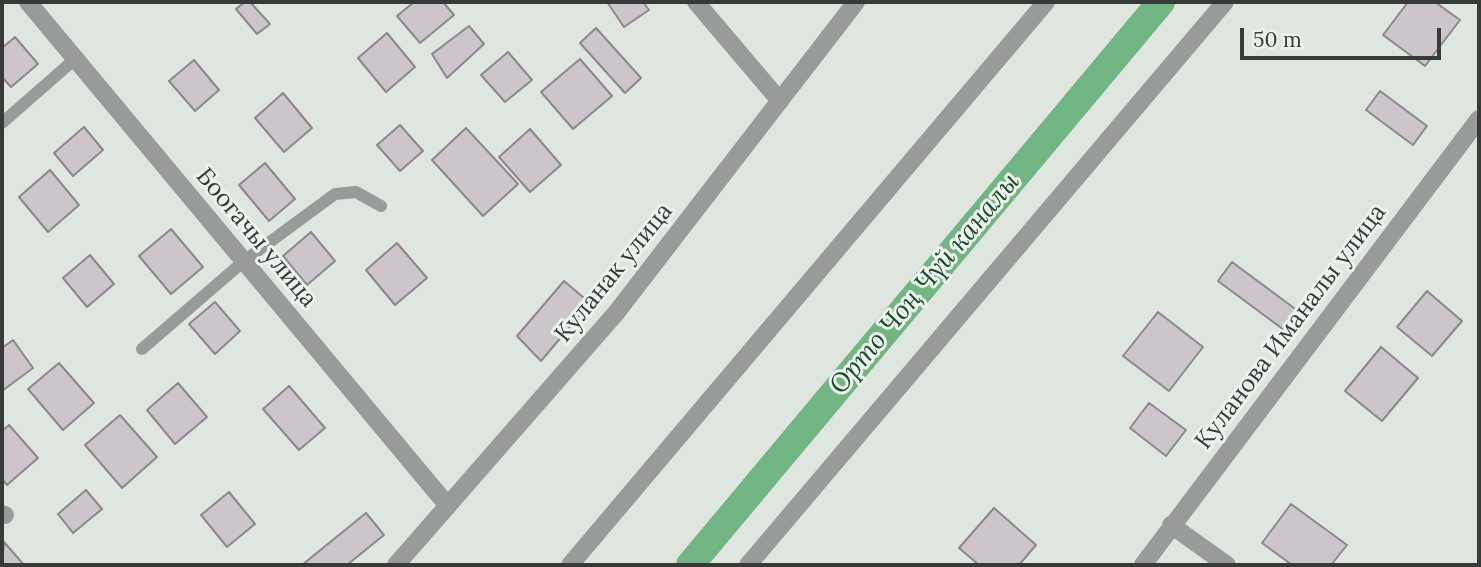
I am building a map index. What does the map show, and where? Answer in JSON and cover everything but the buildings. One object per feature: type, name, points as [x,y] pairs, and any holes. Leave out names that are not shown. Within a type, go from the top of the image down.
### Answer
[{"type":"street","name":"Боогачы улица","points":[[28,2],[448,506]]},
{"type":"street","points":[[695,2],[780,101]]},
{"type":"street","name":"Куланак улица","points":[[396,565],[616,313],[856,2]]},
{"type":"street","points":[[570,565],[1046,2]]},
{"type":"street","points":[[748,565],[1225,2]]},
{"type":"street","name":"Куланова Иманалы улица","points":[[1143,565],[1479,120]]},
{"type":"street","points":[[1171,525],[1227,565]]},
{"type":"lane","points":[[2,123],[75,59]]},
{"type":"lane","points":[[142,349],[244,261],[335,194],[356,191],[381,206]]},
{"type":"waterway","name":"Орто Чоң Чүй каналы","points":[[690,565],[1161,2]]}]
